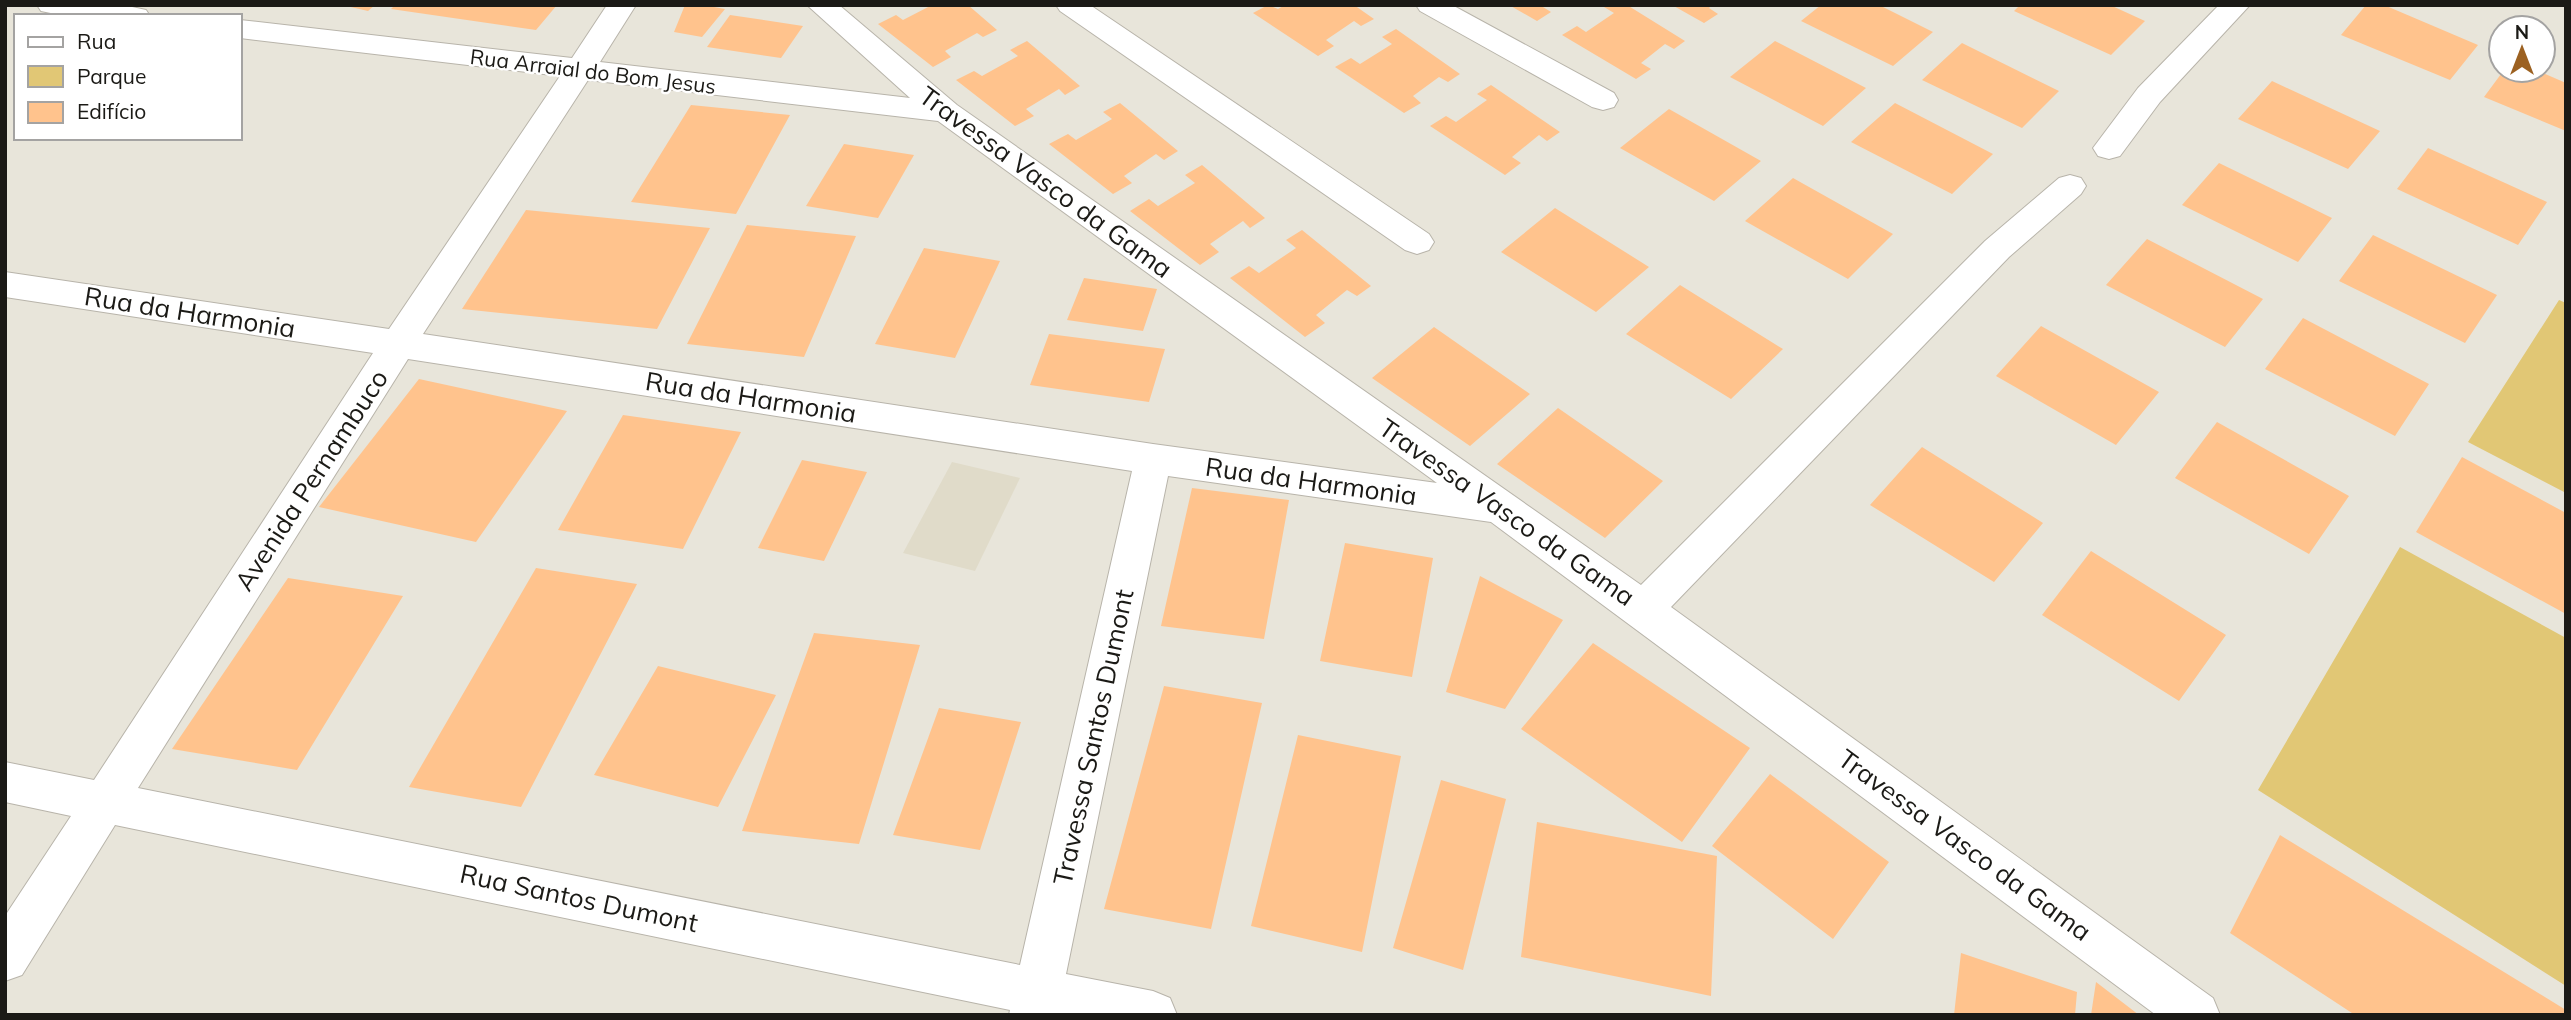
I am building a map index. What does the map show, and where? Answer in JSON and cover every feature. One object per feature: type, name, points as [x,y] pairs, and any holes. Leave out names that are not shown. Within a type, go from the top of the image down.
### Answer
[{"type":"street","points":[[51,5],[121,14]]},
{"type":"street","name":"Avenida Pernambuco","points":[[5,958],[399,343],[622,5]]},
{"type":"street","name":"Travessa Vasco da Gama","points":[[821,5],[946,112],[1496,507],[1643,609],[2196,1015]]},
{"type":"street","points":[[1070,5],[1417,242]]},
{"type":"street","points":[[1430,5],[1603,100]]},
{"type":"street","points":[[2109,149],[2149,95],[2236,5]]},
{"type":"street","name":"Rua Arraial do Bom Jesus","points":[[242,29],[579,71],[946,112]]},
{"type":"street","points":[[1643,609],[1997,249],[2070,186]]},
{"type":"street","name":"Rua da Harmonia","points":[[5,284],[1153,459],[1496,507]]},
{"type":"street","name":"Travessa Santos Dumont","points":[[1036,1003],[1153,459]]},
{"type":"street","name":"Rua Santos Dumont","points":[[5,782],[106,801],[1036,1003],[1153,1015]]},
{"type":"shaded area","points":[[952,462],[1020,478],[975,571],[903,553]]},
{"type":"green space","points":[[2559,300],[2566,303],[2566,493],[2468,442]]},
{"type":"green space","points":[[2400,547],[2566,638],[2566,986],[2258,790]]},
{"type":"building","points":[[342,5],[375,5],[368,11]]},
{"type":"building","points":[[395,5],[557,5],[536,30],[391,9]]},
{"type":"building","points":[[685,5],[725,9],[702,37],[674,32]]},
{"type":"building","points":[[932,5],[968,5],[997,30],[983,37],[977,33],[945,51],[951,57],[933,67],[878,24],[896,15],[903,20]]},
{"type":"building","points":[[1268,5],[1278,9],[1285,5],[1354,5],[1374,19],[1361,26],[1354,21],[1326,40],[1334,46],[1318,56],[1253,13]]},
{"type":"building","points":[[1509,5],[1545,5],[1543,7],[1551,12],[1537,21]]},
{"type":"building","points":[[1627,5],[1685,41],[1674,49],[1665,44],[1641,63],[1651,69],[1636,79],[1562,35],[1577,26],[1586,32],[1614,13],[1604,7]]},
{"type":"building","points":[[1672,5],[1712,5],[1709,8],[1718,14],[1704,23]]},
{"type":"building","points":[[1821,5],[1879,5],[1933,32],[1893,66],[1801,21]]},
{"type":"building","points":[[2020,5],[2110,5],[2145,21],[2111,55],[2014,11]]},
{"type":"building","points":[[2366,5],[2384,5],[2478,45],[2450,80],[2341,35]]},
{"type":"building","points":[[730,15],[803,26],[781,58],[707,47]]},
{"type":"building","points":[[1396,29],[1460,74],[1448,82],[1439,77],[1413,96],[1421,103],[1404,113],[1335,67],[1351,58],[1360,64],[1392,44],[1382,37]]},
{"type":"building","points":[[1027,41],[1080,86],[1065,95],[1059,89],[1026,109],[1034,116],[1015,126],[956,80],[974,71],[982,76],[1018,56],[1010,50]]},
{"type":"building","points":[[1775,41],[1866,88],[1823,126],[1730,77]]},
{"type":"building","points":[[1962,43],[2059,91],[2022,128],[1922,80]]},
{"type":"building","points":[[2557,79],[2566,83],[2566,131],[2484,97],[2494,84],[2557,84]]},
{"type":"building","points":[[2272,81],[2380,131],[2348,169],[2238,119]]},
{"type":"building","points":[[1491,85],[1560,132],[1547,141],[1539,135],[1512,157],[1521,163],[1505,175],[1430,126],[1446,116],[1456,122],[1487,100],[1477,94]]},
{"type":"building","points":[[1120,103],[1178,151],[1164,160],[1156,154],[1124,176],[1132,183],[1113,194],[1049,144],[1068,134],[1076,140],[1112,119],[1103,112]]},
{"type":"building","points":[[1895,103],[1993,154],[1952,194],[1851,142]]},
{"type":"building","points":[[691,105],[790,115],[736,214],[631,202]]},
{"type":"building","points":[[1669,109],[1761,161],[1714,201],[1620,148]]},
{"type":"building","points":[[844,144],[914,155],[878,218],[806,206]]},
{"type":"building","points":[[2428,148],[2547,202],[2518,245],[2397,189]]},
{"type":"building","points":[[2219,163],[2332,218],[2298,262],[2182,205]]},
{"type":"building","points":[[1202,165],[1265,218],[1250,228],[1243,221],[1210,244],[1219,252],[1200,265],[1130,211],[1149,199],[1158,206],[1195,183],[1185,175]]},
{"type":"building","points":[[1793,178],[1893,234],[1848,279],[1745,221]]},
{"type":"building","points":[[1555,208],[1649,267],[1596,312],[1501,252]]},
{"type":"building","points":[[526,210],[710,228],[657,329],[462,309]]},
{"type":"building","points":[[747,225],[856,236],[804,357],[687,344]]},
{"type":"building","points":[[1302,230],[1371,286],[1357,296],[1347,290],[1316,315],[1325,323],[1305,337],[1230,278],[1249,266],[1259,273],[1296,248],[1286,240]]},
{"type":"building","points":[[2373,235],[2497,295],[2465,343],[2339,281]]},
{"type":"building","points":[[2147,239],[2263,299],[2225,347],[2106,285]]},
{"type":"building","points":[[924,248],[1000,261],[955,358],[875,344]]},
{"type":"building","points":[[1084,278],[1157,289],[1143,331],[1067,320]]},
{"type":"building","points":[[1680,285],[1783,349],[1731,399],[1626,334]]},
{"type":"building","points":[[2303,318],[2429,384],[2395,436],[2265,369]]},
{"type":"building","points":[[2041,326],[2159,392],[2116,445],[1996,376]]},
{"type":"building","points":[[1434,327],[1530,394],[1470,446],[1372,378]]},
{"type":"building","points":[[1049,334],[1165,349],[1149,402],[1030,385]]},
{"type":"building","points":[[419,379],[567,411],[476,542],[319,507]]},
{"type":"building","points":[[1558,408],[1663,481],[1605,538],[1497,464]]},
{"type":"building","points":[[623,415],[741,432],[683,549],[558,530]]},
{"type":"building","points":[[2217,422],[2349,496],[2309,554],[2175,478]]},
{"type":"building","points":[[1922,447],[2043,523],[1994,582],[1870,505]]},
{"type":"building","points":[[2462,457],[2566,513],[2566,614],[2416,532]]},
{"type":"building","points":[[802,460],[867,472],[824,561],[758,548]]},
{"type":"building","points":[[1192,488],[1289,500],[1264,639],[1161,626]]},
{"type":"building","points":[[1345,543],[1433,558],[1412,677],[1320,661]]},
{"type":"building","points":[[2091,551],[2226,635],[2179,701],[2042,615]]},
{"type":"building","points":[[536,568],[637,584],[521,807],[409,787]]},
{"type":"building","points":[[1480,576],[1563,620],[1505,709],[1446,692]]},
{"type":"building","points":[[288,578],[403,596],[297,770],[172,749]]},
{"type":"building","points":[[814,633],[920,645],[859,844],[742,831]]},
{"type":"building","points":[[1593,643],[1750,748],[1682,842],[1521,729]]},
{"type":"building","points":[[658,666],[776,695],[718,807],[594,775]]},
{"type":"building","points":[[1164,686],[1262,703],[1211,929],[1104,909]]},
{"type":"building","points":[[939,708],[1021,722],[980,850],[893,835]]},
{"type":"building","points":[[1298,735],[1401,756],[1362,952],[1251,926]]},
{"type":"building","points":[[1770,774],[1889,862],[1833,939],[1712,846]]},
{"type":"building","points":[[1441,780],[1506,799],[1463,970],[1393,948]]},
{"type":"building","points":[[1537,822],[1717,856],[1711,996],[1521,957]]},
{"type":"building","points":[[2280,835],[2566,1010],[2564,1015],[2355,1015],[2230,933]]},
{"type":"building","points":[[1961,953],[2077,992],[2075,1015],[1954,1015]]},
{"type":"building","points":[[2096,982],[2139,1015],[2091,1015]]}]
